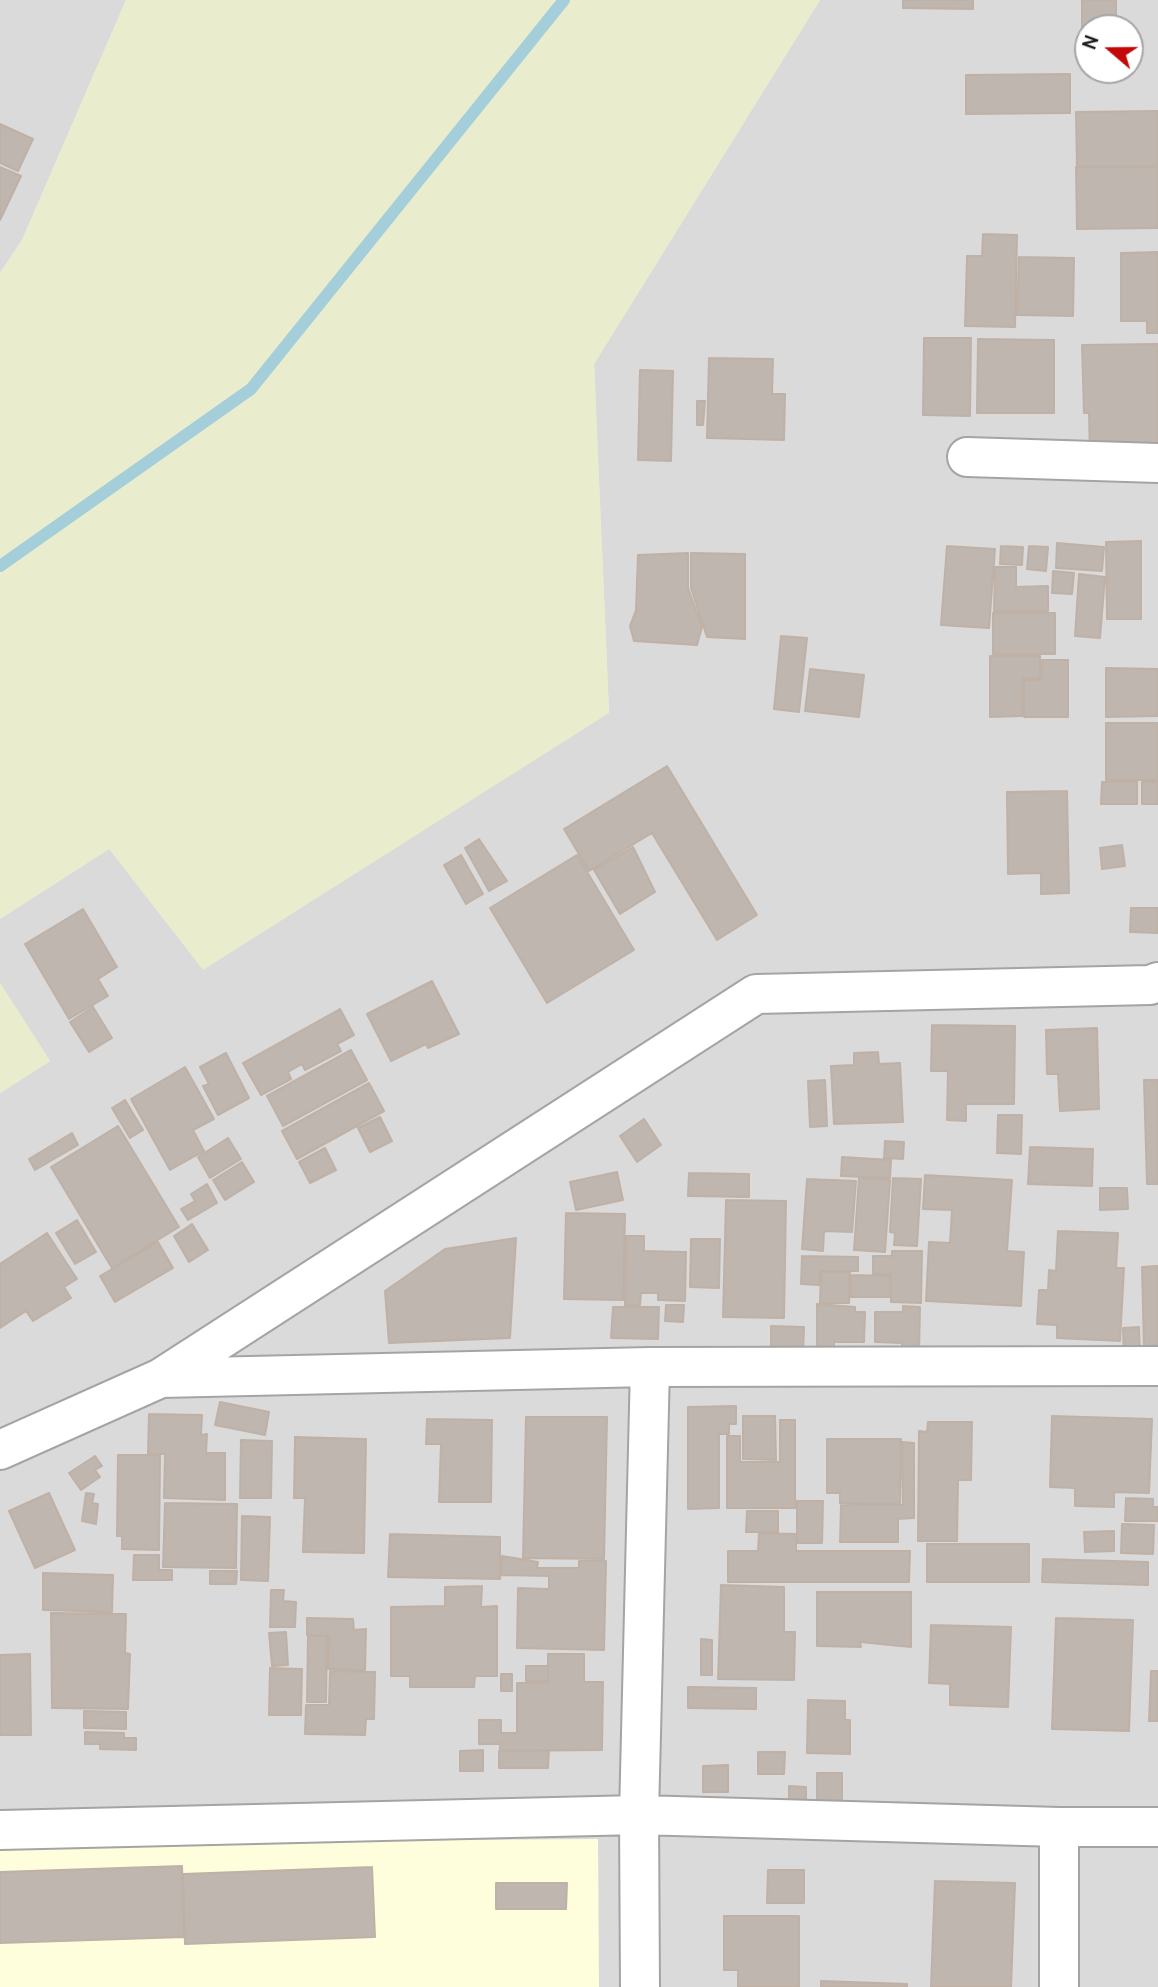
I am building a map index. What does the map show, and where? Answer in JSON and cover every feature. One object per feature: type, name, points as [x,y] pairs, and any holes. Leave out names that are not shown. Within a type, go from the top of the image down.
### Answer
[{"type":"street","points":[[967,457],[1158,463]]},
{"type":"street","points":[[0,1450],[161,1377],[756,994],[1150,985],[1158,982]]},
{"type":"street","points":[[161,1377],[650,1367],[1158,1366]]},
{"type":"street","points":[[640,1987],[639,1815],[650,1367]]},
{"type":"street","points":[[0,1830],[639,1815],[1059,1827],[1158,1827]]},
{"type":"street","points":[[1059,1827],[1059,1987]]},
{"type":"shaded area","points":[[0,0],[126,0],[22,240],[0,273]]},
{"type":"shaded area","points":[[126,0],[820,0],[594,364],[609,713],[203,970],[109,849],[0,919],[0,273],[22,240]]},
{"type":"shaded area","points":[[820,0],[1158,0],[1158,1987],[0,1987],[0,1093],[50,1061],[0,983],[0,919],[109,849],[609,713],[594,364]]},
{"type":"shaded area","points":[[0,983],[50,1061],[0,1093]]},
{"type":"shaded area","points":[[598,1839],[599,1987],[0,1987],[0,1843]]},
{"type":"building","points":[[903,0],[973,0],[973,9],[903,8]]},
{"type":"building","points":[[1082,0],[1116,0],[1116,14],[1082,14]]},
{"type":"building","points":[[1070,74],[1070,113],[966,114],[966,75]]},
{"type":"building","points":[[1158,111],[1158,166],[1077,167],[1076,112]]},
{"type":"building","points":[[0,124],[33,139],[18,171],[0,163]]},
{"type":"building","points":[[0,167],[21,176],[0,220]]},
{"type":"building","points":[[1076,167],[1158,167],[1158,228],[1077,229]]},
{"type":"building","points":[[983,234],[1017,235],[1015,327],[965,326],[967,256],[982,256]]},
{"type":"building","points":[[1158,252],[1158,333],[1147,333],[1147,321],[1121,321],[1121,253]]},
{"type":"building","points":[[1019,257],[1074,258],[1073,316],[1017,315]]},
{"type":"building","points":[[924,338],[971,338],[970,416],[923,415]]},
{"type":"building","points":[[978,339],[1054,340],[1054,413],[977,413]]},
{"type":"building","points":[[1158,344],[1158,452],[1090,454],[1089,413],[1084,413],[1082,345]]},
{"type":"building","points":[[709,358],[773,359],[772,394],[785,394],[784,440],[707,438]]},
{"type":"building","points":[[640,370],[673,371],[671,461],[638,460]]},
{"type":"building","points":[[697,401],[705,401],[703,425],[697,425]]},
{"type":"building","points":[[1141,541],[1141,619],[1107,619],[1106,542]]},
{"type":"building","points":[[1057,543],[1104,547],[1102,571],[1056,568]]},
{"type":"building","points":[[947,546],[995,549],[989,628],[941,625]]},
{"type":"building","points":[[1001,546],[1023,547],[1022,565],[1000,564]]},
{"type":"building","points":[[1029,546],[1048,547],[1046,571],[1027,569]]},
{"type":"building","points":[[688,553],[688,588],[702,627],[697,645],[634,641],[630,626],[636,610],[638,555]]},
{"type":"building","points":[[691,553],[745,554],[745,639],[707,637],[691,588]]},
{"type":"building","points":[[995,567],[1016,567],[1016,587],[1048,586],[1048,611],[994,611]]},
{"type":"building","points":[[1053,571],[1074,573],[1072,594],[1052,593]]},
{"type":"building","points":[[1079,574],[1105,577],[1100,638],[1075,636]]},
{"type":"building","points":[[993,613],[1055,613],[1055,654],[993,654]]},
{"type":"building","points":[[781,636],[807,638],[799,712],[774,709]]},
{"type":"building","points":[[990,656],[1040,656],[1040,678],[1023,678],[1022,716],[990,717]]},
{"type":"building","points":[[1042,660],[1068,660],[1068,717],[1024,717],[1024,680],[1042,680]]},
{"type":"building","points":[[1106,668],[1158,669],[1158,716],[1106,717]]},
{"type":"building","points":[[810,669],[864,675],[859,717],[805,711]]},
{"type":"building","points":[[1106,723],[1158,723],[1158,780],[1106,780]]},
{"type":"building","points":[[667,766],[757,915],[717,940],[652,833],[589,871],[564,829]]},
{"type":"building","points":[[1102,782],[1137,782],[1137,804],[1101,804]]},
{"type":"building","points":[[1142,782],[1158,782],[1158,804],[1142,804]]},
{"type":"building","points":[[1067,791],[1069,893],[1041,894],[1041,873],[1008,874],[1007,792]]},
{"type":"building","points":[[479,839],[507,881],[489,891],[465,848]]},
{"type":"building","points":[[1122,845],[1125,866],[1102,869],[1100,848]]},
{"type":"building","points":[[633,847],[655,892],[620,914],[594,870]]},
{"type":"building","points":[[461,855],[483,894],[466,904],[444,865]]},
{"type":"building","points":[[577,855],[634,950],[547,1003],[490,908]]},
{"type":"building","points":[[1131,908],[1158,908],[1158,933],[1130,932]]},
{"type":"building","points":[[83,909],[117,967],[98,979],[108,996],[69,1019],[25,944]]},
{"type":"building","points":[[432,981],[459,1034],[428,1048],[426,1044],[391,1061],[367,1014]]},
{"type":"building","points":[[93,1007],[112,1038],[89,1052],[70,1022]]},
{"type":"building","points":[[340,1009],[354,1035],[337,1044],[341,1051],[305,1070],[302,1064],[288,1072],[291,1079],[261,1095],[243,1063]]},
{"type":"building","points":[[932,1025],[1015,1026],[1014,1104],[966,1104],[966,1121],[947,1120],[948,1071],[931,1071]]},
{"type":"building","points":[[1097,1028],[1099,1109],[1060,1111],[1058,1074],[1047,1074],[1046,1030]]},
{"type":"building","points":[[351,1050],[367,1080],[283,1126],[267,1096]]},
{"type":"building","points":[[878,1052],[879,1064],[900,1063],[903,1122],[834,1124],[831,1066],[854,1065],[854,1053]]},
{"type":"building","points":[[226,1053],[249,1098],[218,1115],[203,1086],[209,1084],[200,1067]]},
{"type":"building","points":[[185,1067],[214,1119],[193,1130],[204,1151],[170,1170],[131,1099]]},
{"type":"building","points":[[825,1080],[827,1126],[810,1127],[808,1081]]},
{"type":"building","points":[[1144,1080],[1158,1080],[1158,1184],[1147,1184]]},
{"type":"building","points":[[369,1083],[384,1111],[297,1159],[282,1131]]},
{"type":"building","points":[[125,1100],[143,1130],[130,1138],[112,1108]]},
{"type":"building","points":[[998,1115],[1022,1115],[1021,1154],[997,1153]]},
{"type":"building","points":[[380,1117],[392,1141],[370,1152],[358,1128]]},
{"type":"building","points":[[644,1119],[661,1145],[637,1162],[620,1136]]},
{"type":"building","points":[[118,1126],[179,1227],[112,1268],[51,1167]]},
{"type":"building","points":[[72,1133],[78,1145],[35,1170],[29,1159]]},
{"type":"building","points":[[228,1138],[241,1159],[210,1178],[198,1157]]},
{"type":"building","points":[[885,1141],[904,1142],[903,1159],[884,1158]]},
{"type":"building","points":[[1030,1147],[1093,1149],[1092,1186],[1028,1184]]},
{"type":"building","points":[[325,1148],[336,1170],[310,1183],[299,1162]]},
{"type":"building","points":[[842,1157],[891,1160],[890,1178],[841,1176]]},
{"type":"building","points":[[242,1162],[254,1182],[225,1200],[213,1180]]},
{"type":"building","points":[[617,1172],[623,1200],[576,1210],[570,1182]]},
{"type":"building","points":[[689,1173],[749,1174],[749,1197],[688,1196]]},
{"type":"building","points":[[925,1175],[1012,1180],[1007,1251],[1024,1252],[1021,1306],[926,1301],[929,1242],[950,1243],[952,1210],[923,1209]]},
{"type":"building","points":[[859,1178],[890,1180],[885,1252],[854,1250]]},
{"type":"building","points":[[893,1178],[921,1179],[917,1246],[894,1245],[895,1233],[890,1232]]},
{"type":"building","points":[[807,1179],[856,1181],[852,1232],[824,1231],[823,1251],[802,1249]]},
{"type":"building","points":[[207,1184],[217,1203],[188,1220],[181,1209],[195,1201],[191,1194]]},
{"type":"building","points":[[1100,1188],[1127,1188],[1128,1209],[1100,1210]]},
{"type":"building","points":[[726,1200],[786,1201],[784,1318],[723,1317]]},
{"type":"building","points":[[566,1213],[625,1214],[623,1300],[564,1299]]},
{"type":"building","points":[[77,1220],[96,1252],[75,1264],[56,1233]]},
{"type":"building","points":[[192,1224],[208,1250],[189,1262],[174,1236]]},
{"type":"building","points":[[1058,1231],[1118,1233],[1116,1268],[1124,1268],[1120,1341],[1057,1338],[1057,1325],[1037,1324],[1039,1290],[1048,1290],[1049,1270],[1056,1271]]},
{"type":"building","points":[[47,1233],[77,1279],[64,1287],[71,1298],[33,1321],[26,1311],[0,1328],[0,1264]]},
{"type":"building","points":[[626,1236],[644,1236],[644,1251],[686,1252],[685,1301],[658,1300],[658,1293],[641,1293],[640,1305],[625,1305]]},
{"type":"building","points":[[516,1238],[510,1338],[389,1343],[385,1291],[445,1249]]},
{"type":"building","points":[[691,1239],[720,1239],[719,1288],[690,1287]]},
{"type":"building","points":[[158,1242],[173,1268],[115,1302],[100,1276]]},
{"type":"building","points":[[892,1251],[922,1251],[921,1303],[891,1302],[891,1274],[873,1274],[873,1256],[892,1256]]},
{"type":"building","points":[[802,1256],[858,1257],[858,1271],[820,1271],[819,1285],[801,1284]]},
{"type":"building","points":[[1158,1266],[1158,1359],[1144,1348],[1142,1267]]},
{"type":"building","points":[[821,1272],[850,1272],[849,1303],[820,1303]]},
{"type":"building","points":[[851,1275],[890,1276],[890,1297],[850,1297]]},
{"type":"building","points":[[817,1304],[855,1307],[855,1312],[865,1312],[864,1342],[834,1342],[834,1353],[817,1353]]},
{"type":"building","points":[[666,1305],[684,1305],[683,1322],[665,1321]]},
{"type":"building","points":[[903,1306],[920,1307],[919,1352],[902,1352],[902,1343],[875,1342],[875,1312],[903,1312]]},
{"type":"building","points":[[613,1307],[659,1307],[658,1339],[611,1338]]},
{"type":"building","points":[[771,1326],[804,1327],[803,1354],[771,1354]]},
{"type":"building","points":[[1139,1327],[1140,1361],[1124,1362],[1123,1328]]},
{"type":"building","points":[[220,1402],[269,1412],[265,1435],[215,1425]]},
{"type":"building","points":[[736,1406],[736,1424],[729,1424],[729,1434],[719,1434],[719,1508],[688,1509],[688,1407]]},
{"type":"building","points":[[149,1414],[202,1415],[201,1435],[207,1434],[206,1453],[225,1453],[225,1500],[164,1498],[165,1454],[148,1454]]},
{"type":"building","points":[[743,1416],[775,1416],[776,1460],[743,1459]]},
{"type":"building","points":[[1052,1416],[1152,1419],[1149,1493],[1114,1492],[1114,1507],[1075,1506],[1075,1488],[1050,1487]]},
{"type":"building","points":[[526,1417],[607,1417],[604,1559],[523,1558]]},
{"type":"building","points":[[427,1419],[492,1420],[491,1502],[439,1502],[441,1444],[426,1444]]},
{"type":"building","points":[[780,1420],[795,1420],[795,1508],[727,1508],[727,1436],[740,1436],[740,1462],[780,1462]]},
{"type":"building","points":[[928,1422],[972,1422],[971,1480],[958,1480],[957,1541],[918,1541],[919,1431],[927,1432]]},
{"type":"building","points":[[295,1437],[366,1439],[364,1553],[303,1552],[305,1498],[294,1498]]},
{"type":"building","points":[[827,1439],[901,1439],[900,1504],[840,1503],[840,1493],[827,1493]]},
{"type":"building","points":[[241,1440],[272,1441],[271,1498],[240,1498]]},
{"type":"building","points":[[902,1442],[914,1443],[914,1518],[898,1519],[898,1542],[840,1542],[841,1505],[903,1505]]},
{"type":"building","points":[[118,1455],[160,1455],[159,1550],[122,1549],[122,1536],[117,1536]]},
{"type":"building","points":[[95,1456],[102,1466],[95,1470],[100,1477],[81,1490],[69,1473]]},
{"type":"building","points":[[49,1493],[75,1550],[35,1568],[9,1511]]},
{"type":"building","points":[[86,1493],[94,1494],[92,1503],[98,1504],[96,1524],[82,1521]]},
{"type":"building","points":[[1126,1498],[1153,1499],[1153,1507],[1158,1507],[1158,1521],[1125,1521]]},
{"type":"building","points":[[797,1501],[823,1501],[822,1543],[797,1543]]},
{"type":"building","points":[[165,1503],[237,1504],[236,1568],[163,1567]]},
{"type":"building","points":[[747,1511],[778,1511],[778,1532],[746,1532]]},
{"type":"building","points":[[242,1516],[270,1517],[268,1581],[241,1580]]},
{"type":"building","points":[[1122,1524],[1154,1525],[1153,1554],[1121,1553]]},
{"type":"building","points":[[1114,1531],[1114,1551],[1085,1552],[1084,1532]]},
{"type":"building","points":[[759,1533],[796,1534],[796,1551],[910,1551],[909,1582],[728,1582],[728,1551],[758,1551]]},
{"type":"building","points":[[390,1534],[500,1537],[500,1579],[388,1577]]},
{"type":"building","points":[[927,1544],[1029,1544],[1029,1582],[927,1582]]},
{"type":"building","points":[[134,1555],[159,1555],[159,1570],[172,1570],[172,1580],[133,1580]]},
{"type":"building","points":[[502,1556],[538,1562],[537,1568],[579,1568],[579,1561],[606,1561],[604,1650],[517,1648],[518,1588],[549,1589],[549,1576],[501,1575]]},
{"type":"building","points":[[1043,1559],[1148,1562],[1148,1585],[1042,1582]]},
{"type":"building","points":[[210,1571],[237,1571],[236,1584],[210,1584]]},
{"type":"building","points":[[43,1573],[113,1575],[112,1612],[43,1610]]},
{"type":"building","points":[[721,1585],[784,1587],[784,1632],[795,1632],[794,1680],[718,1679]]},
{"type":"building","points":[[482,1586],[481,1607],[497,1606],[497,1676],[475,1676],[474,1687],[410,1687],[410,1676],[391,1676],[391,1607],[445,1606],[445,1587]]},
{"type":"building","points":[[271,1590],[284,1590],[283,1601],[296,1602],[295,1627],[270,1627]]},
{"type":"building","points":[[817,1592],[911,1592],[911,1647],[860,1642],[861,1647],[817,1646]]},
{"type":"building","points":[[51,1613],[126,1614],[125,1653],[130,1654],[128,1709],[52,1708]]},
{"type":"building","points":[[307,1618],[353,1619],[354,1630],[366,1629],[365,1670],[328,1669],[329,1636],[307,1635]]},
{"type":"building","points":[[1056,1618],[1133,1620],[1129,1731],[1052,1729]]},
{"type":"building","points":[[931,1625],[1011,1627],[1008,1707],[950,1705],[950,1684],[929,1683]]},
{"type":"building","points":[[286,1632],[288,1665],[272,1666],[269,1633]]},
{"type":"building","points":[[308,1636],[327,1636],[326,1702],[307,1702]]},
{"type":"building","points":[[701,1639],[712,1640],[712,1675],[701,1675]]},
{"type":"building","points":[[30,1654],[31,1735],[0,1735],[0,1655]]},
{"type":"building","points":[[548,1654],[584,1654],[584,1682],[603,1682],[602,1750],[500,1751],[500,1744],[479,1744],[479,1720],[501,1720],[501,1733],[517,1733],[517,1683],[548,1683]]},
{"type":"building","points":[[526,1666],[548,1666],[548,1681],[526,1681]]},
{"type":"building","points":[[270,1668],[302,1669],[301,1715],[269,1715]]},
{"type":"building","points":[[330,1671],[375,1672],[374,1719],[366,1719],[365,1735],[305,1734],[306,1705],[329,1705]]},
{"type":"building","points":[[1151,1671],[1158,1671],[1158,1721],[1149,1721]]},
{"type":"building","points":[[501,1674],[512,1674],[512,1691],[501,1691]]},
{"type":"building","points":[[688,1687],[756,1688],[756,1709],[688,1708]]},
{"type":"building","points":[[808,1700],[845,1701],[845,1720],[850,1720],[850,1754],[807,1753]]},
{"type":"building","points":[[84,1711],[126,1712],[126,1729],[84,1728]]},
{"type":"building","points":[[85,1732],[124,1733],[124,1738],[136,1738],[136,1750],[100,1749],[100,1744],[85,1744]]},
{"type":"building","points":[[483,1750],[483,1771],[460,1771],[460,1751]]},
{"type":"building","points":[[549,1750],[548,1768],[499,1768],[499,1751]]},
{"type":"building","points":[[758,1752],[785,1752],[784,1774],[758,1774]]},
{"type":"building","points":[[728,1765],[728,1792],[703,1792],[703,1766]]},
{"type":"building","points":[[817,1773],[842,1773],[842,1801],[817,1802]]},
{"type":"building","points":[[789,1786],[806,1787],[806,1800],[789,1800]]},
{"type":"building","points":[[182,1866],[184,1937],[0,1943],[0,1872]]},
{"type":"building","points":[[372,1867],[375,1937],[185,1944],[183,1874]]},
{"type":"building","points":[[768,1870],[804,1870],[804,1903],[767,1903]]},
{"type":"building","points":[[935,1881],[1015,1883],[1011,1987],[931,1987]]},
{"type":"building","points":[[496,1883],[567,1883],[566,1909],[496,1909]]},
{"type":"building","points":[[724,1916],[799,1916],[799,1987],[738,1987],[738,1970],[724,1970]]},
{"type":"building","points":[[821,1981],[907,1984],[907,1987],[821,1987]]},
{"type":"waterway","points":[[0,566],[251,389],[564,0]]}]
